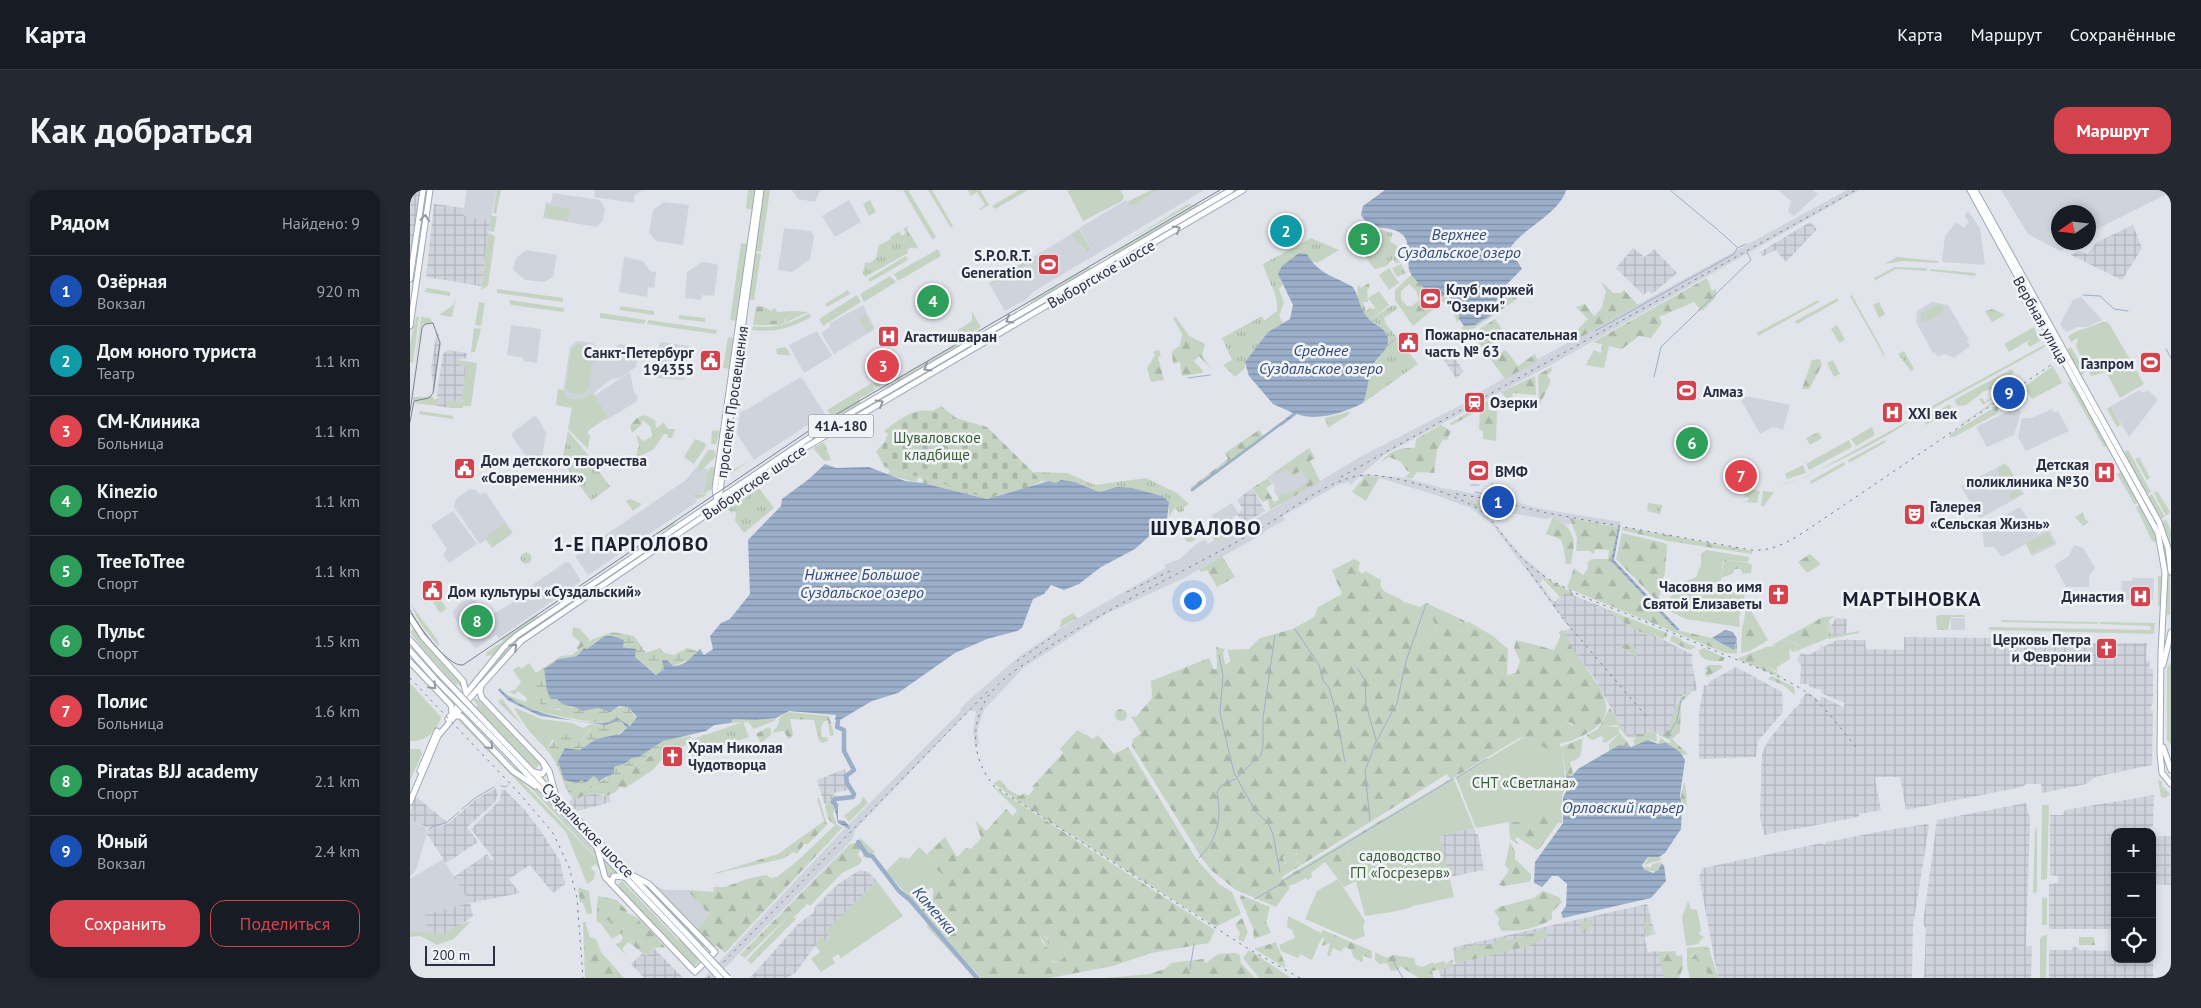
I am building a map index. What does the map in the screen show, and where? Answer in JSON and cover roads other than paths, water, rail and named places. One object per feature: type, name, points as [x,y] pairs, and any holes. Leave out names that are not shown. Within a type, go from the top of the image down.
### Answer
[{"type":"main road","points":[[410,279],[423,190]]},
{"type":"main road","points":[[410,326],[430,190]]},
{"type":"main road","name":"проспект Просвещения","points":[[721,504],[717,499],[715,487],[760,190]]},
{"type":"main road","name":"Выборгское шоссе","points":[[467,696],[475,680],[516,636],[830,424],[1231,190]]},
{"type":"main road","name":"Выборгское шоссе","points":[[467,696],[482,684],[520,641],[836,428],[1240,190]]},
{"type":"main road","points":[[1970,190],[1975,194]]},
{"type":"main road","name":"Вербная улица","points":[[1975,194],[2159,522],[2168,548],[2171,572]]},
{"type":"main road","name":"Вербная улица","points":[[1975,194],[2154,524],[2165,564],[2161,741],[2162,773],[2171,784]]},
{"type":"main road","points":[[410,617],[413,625],[464,681],[467,696],[482,698]]},
{"type":"main road","points":[[2164,622],[2171,622]]},
{"type":"main road","name":"Вербная улица","points":[[2162,670],[2171,632]]},
{"type":"main road","points":[[2163,636],[2171,636]]},
{"type":"main road","points":[[410,640],[488,729]]},
{"type":"main road","points":[[410,651],[434,678],[488,729]]},
{"type":"main road","points":[[410,662],[451,705],[453,715]]},
{"type":"main road","points":[[464,681],[475,680]]},
{"type":"main road","points":[[482,684],[480,692],[482,698],[543,762],[557,798]]},
{"type":"main road","points":[[410,802],[438,736],[458,708]]},
{"type":"main road","points":[[453,715],[461,716],[513,771],[543,790]]},
{"type":"main road","points":[[410,795],[432,740],[453,715]]},
{"type":"main road","name":"Суздальское шоссе","points":[[488,729],[557,798],[684,934]]},
{"type":"main road","name":"Суздальское шоссе","points":[[488,729],[597,847],[628,876]]},
{"type":"main road","name":"Вербная улица","points":[[2161,741],[2171,769]]},
{"type":"main road","points":[[532,772],[539,774],[545,772],[543,762]]},
{"type":"main road","points":[[597,847],[603,872],[613,886],[695,972],[715,952],[649,884],[628,876],[614,876],[612,880],[613,886]]},
{"type":"main road","points":[[684,934],[720,978]]},
{"type":"main road","points":[[684,934],[728,978]]},
{"type":"water","name":"Верхнее Суздальское озеро","points":[[1385,190],[1566,190],[1556,207],[1514,242],[1510,249],[1522,269],[1498,293],[1494,313],[1475,325],[1464,326],[1459,319],[1459,306],[1447,295],[1436,298],[1410,319],[1435,298],[1410,273],[1407,243],[1403,235],[1393,230],[1370,224],[1361,215],[1363,206]]},
{"type":"water","name":"Среднее Суздальское озеро","points":[[1299,253],[1307,254],[1311,261],[1321,270],[1353,287],[1365,314],[1385,332],[1388,343],[1372,367],[1363,403],[1331,415],[1313,417],[1297,414],[1281,426],[1279,424],[1293,413],[1273,404],[1249,376],[1245,362],[1268,332],[1290,319],[1293,305],[1278,274],[1282,266]]},
{"type":"water","name":"Нижнее Большое Суздальское озеро","points":[[825,464],[836,468],[869,467],[905,481],[923,483],[987,499],[1049,481],[1056,483],[1061,480],[1075,482],[1099,492],[1117,487],[1132,488],[1162,496],[1169,502],[1167,520],[1135,549],[1101,567],[1079,584],[1064,590],[1051,585],[1044,594],[1033,599],[1022,628],[987,639],[955,653],[898,693],[872,701],[840,720],[835,720],[836,715],[789,711],[776,718],[756,720],[733,719],[731,723],[714,725],[706,731],[663,741],[639,757],[632,758],[624,764],[614,767],[614,773],[599,781],[594,776],[585,783],[582,780],[576,783],[564,780],[558,761],[565,748],[580,750],[596,739],[620,734],[627,728],[620,720],[606,725],[540,716],[509,701],[498,690],[500,688],[520,704],[547,714],[577,721],[605,723],[618,718],[630,726],[637,717],[628,707],[619,706],[610,712],[598,708],[582,711],[563,704],[557,699],[551,699],[547,691],[544,669],[559,659],[577,656],[584,648],[587,649],[601,638],[608,636],[624,640],[623,647],[636,649],[635,657],[656,675],[664,669],[662,660],[667,660],[673,666],[678,666],[700,649],[704,655],[713,649],[710,636],[721,623],[730,619],[750,594],[748,540],[781,506],[782,499],[809,479]]},
{"type":"water","points":[[1618,527],[1620,527],[1614,560],[1680,630],[1676,630],[1611,561]]},
{"type":"water","points":[[1725,630],[1733,632],[1737,639],[1734,650],[1712,638]]},
{"type":"water","name":"Орловский карьер","points":[[1648,740],[1658,744],[1666,743],[1680,752],[1685,760],[1680,795],[1682,807],[1681,829],[1665,853],[1659,857],[1648,857],[1642,865],[1644,869],[1653,873],[1658,870],[1661,864],[1664,865],[1666,881],[1651,898],[1563,918],[1561,913],[1566,906],[1567,884],[1558,876],[1552,876],[1542,887],[1534,883],[1535,862],[1563,823],[1563,797],[1572,782],[1566,779],[1566,775],[1572,776],[1578,769],[1619,745],[1631,747]]},
{"type":"water","points":[[835,799],[838,807],[838,820],[845,821],[850,827],[849,829],[838,823],[833,802]]},
{"type":"waterway","points":[[1670,190],[1718,230]]},
{"type":"waterway","points":[[1719,231],[1737,247]]},
{"type":"waterway","points":[[1595,331],[1734,254],[1737,248],[1746,244]]},
{"type":"waterway","points":[[1654,377],[1661,347],[1751,260],[1747,252]]},
{"type":"waterway","points":[[2083,295],[2100,296],[2114,309],[2128,311]]},
{"type":"waterway","points":[[1387,346],[1394,340]]},
{"type":"waterway","points":[[2166,349],[2171,358]]},
{"type":"waterway","points":[[1188,378],[1210,375]]},
{"type":"waterway","points":[[1192,490],[1282,423]]},
{"type":"waterway","points":[[1475,492],[1490,495],[1492,483]]},
{"type":"waterway","points":[[1471,485],[1479,485]]},
{"type":"waterway","points":[[1370,821],[1365,771],[1376,742],[1397,703],[1406,661],[1426,604],[1428,604]]},
{"type":"waterway","points":[[1295,629],[1319,665],[1323,680],[1329,688],[1335,708],[1345,762]]},
{"type":"waterway","points":[[1236,778],[1261,755],[1263,746],[1263,718],[1275,635]]},
{"type":"waterway","points":[[1219,655],[1223,676],[1220,713],[1234,773],[1256,812],[1268,823],[1273,834],[1280,872]]},
{"type":"waterway","points":[[1357,668],[1365,680],[1366,705],[1376,740]]},
{"type":"waterway","points":[[1667,738],[1677,720],[1681,700]]},
{"type":"waterway","name":"Каменка","points":[[836,805],[833,802],[835,799],[853,797],[854,794],[847,783],[846,776],[854,770],[844,751],[844,730],[837,727],[838,721]]},
{"type":"waterway","points":[[1456,778],[1487,759]]},
{"type":"waterway","points":[[1199,858],[1211,843],[1217,828],[1219,819],[1217,792],[1221,786],[1235,779]]},
{"type":"waterway","points":[[1285,880],[1453,779]]},
{"type":"waterway","points":[[501,786],[506,787],[508,785]]},
{"type":"waterway","points":[[462,809],[475,798],[494,787]]},
{"type":"waterway","points":[[428,831],[433,826],[446,823],[459,812]]},
{"type":"waterway","name":"Каменка","points":[[858,842],[867,855],[872,856]]},
{"type":"waterway","name":"Каменка","points":[[873,857],[899,891],[910,900],[977,978]]},
{"type":"waterway","points":[[1255,899],[1282,883]]},
{"type":"waterway","points":[[1190,969],[1194,944]]},
{"type":"waterway","points":[[1391,958],[1403,978]]},
{"type":"tram line","points":[[410,610],[433,644],[456,664],[463,665],[813,428],[1220,190]]},
{"type":"tram line","points":[[410,412],[422,328],[425,324],[433,323],[440,343],[433,393],[429,398],[414,401],[410,422]]},
{"type":"railway","points":[[1341,477],[1856,190]]},
{"type":"railway","points":[[1456,494],[1483,498],[1547,513],[1751,550],[1767,549],[1789,541],[1803,532],[2051,365]]},
{"type":"railway","points":[[1300,978],[1247,948],[994,786],[987,776],[978,755],[976,732],[981,709],[987,698],[1013,672],[1095,618],[1258,530],[1324,488],[1353,477],[1380,476],[1430,488],[1464,501],[1487,516],[1522,558],[1534,569],[1553,581],[1584,597],[1769,673],[1806,692],[1828,712],[1859,750]]},
{"type":"railway","points":[[1527,568],[1564,620],[1646,716]]},
{"type":"railway","points":[[1127,592],[1170,571]]},
{"type":"railway","points":[[1017,661],[1058,633]]},
{"type":"railway","points":[[410,678],[520,794],[553,833],[569,867],[577,898],[583,978]]},
{"type":"railway","points":[[708,978],[989,690]]},
{"type":"place","name":"Дом юного туриста","points":[[1286,231]]},
{"type":"place","name":"TreeToTree","points":[[1364,239]]},
{"type":"place","name":"S.P.O.R.T. Generation","points":[[1048,264]]},
{"type":"place","name":"Клуб моржей \"Озерки\"","points":[[1430,298]]},
{"type":"place","name":"Kinezio","points":[[933,301]]},
{"type":"place","name":"Агастишваран","points":[[888,336]]},
{"type":"place","name":"Пожарно-спасательная часть № 63","points":[[1409,343]]},
{"type":"place","name":"Санкт-Петербург 194355","points":[[710,361]]},
{"type":"place","name":"Газпром","points":[[2150,363]]},
{"type":"place","name":"СМ-Клиника","points":[[883,366]]},
{"type":"place","name":"Алмаз","points":[[1687,391]]},
{"type":"place","name":"Юный","points":[[2009,393]]},
{"type":"place","name":"Озерки","points":[[1474,402]]},
{"type":"place","name":"XXI век","points":[[1892,413]]},
{"type":"place","name":"Пульс","points":[[1692,443]]},
{"type":"place","name":"Дом детского творчества «Современник»","points":[[465,469]]},
{"type":"place","name":"ВМФ","points":[[1479,471]]},
{"type":"place","name":"Детская поликлиника №30","points":[[2105,473]]},
{"type":"place","name":"Полис","points":[[1741,476]]},
{"type":"place","name":"Озёрная","points":[[1498,502]]},
{"type":"place","name":"Галерея «Сельская Жизнь»","points":[[1914,515]]},
{"type":"place","name":"Дом культуры «Суздальский»","points":[[432,591]]},
{"type":"place","name":"Часовня во имя Святой Елизаветы","points":[[1778,595]]},
{"type":"place","name":"Династия","points":[[2140,596]]},
{"type":"place","name":"Piratas BJJ academy","points":[[477,621]]},
{"type":"place","name":"Церковь Петра и Февронии","points":[[2107,648]]},
{"type":"place","name":"Храм Николая Чудотворца","points":[[672,756]]},
{"type":"district","name":"ШУВАЛОВО","points":[[1206,528]]},
{"type":"district","name":"1-Е ПАРГОЛОВО","points":[[631,544]]},
{"type":"district","name":"МАРТЫНОВКА","points":[[1912,599]]},
{"type":"park label","name":"Шуваловское кладбище","points":[[937,446]]},
{"type":"park label","name":"СНТ «Светлана»","points":[[1524,782]]},
{"type":"park label","name":"садоводство ГП «Госрезерв»","points":[[1400,864]]}]
